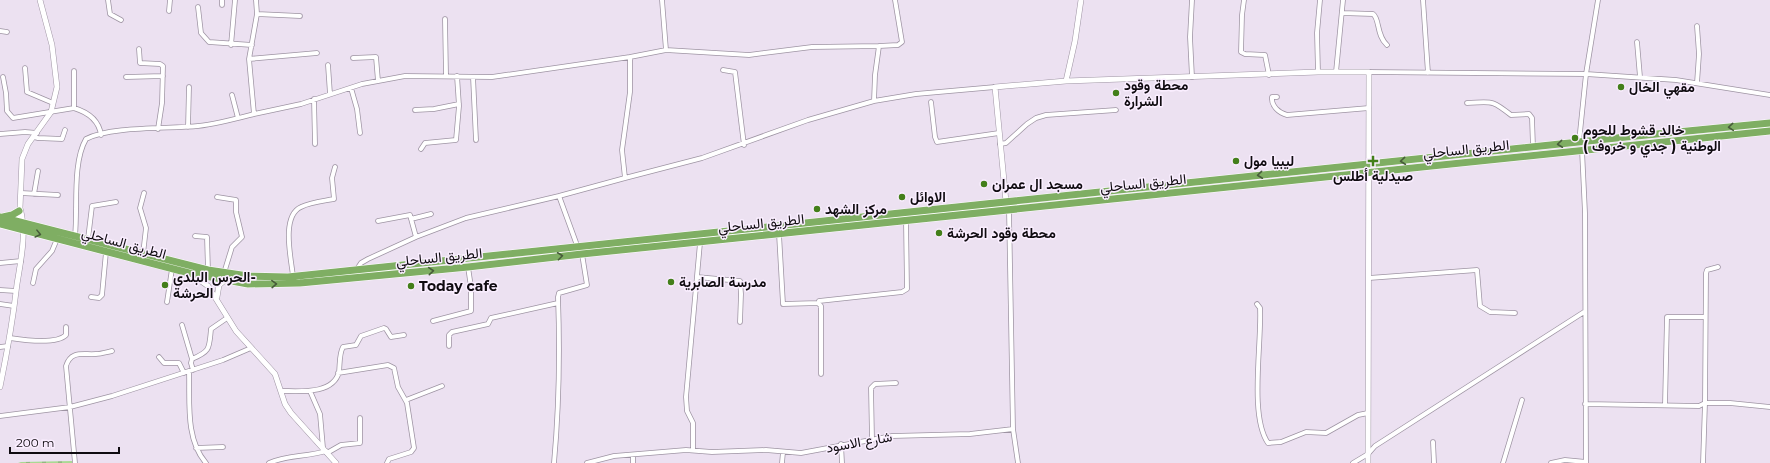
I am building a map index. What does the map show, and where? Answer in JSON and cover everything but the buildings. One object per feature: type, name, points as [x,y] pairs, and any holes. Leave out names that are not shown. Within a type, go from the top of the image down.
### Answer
[{"type":"highway","name":"الطريق الساحلي","points":[[59,235],[88,239],[208,270],[224,277],[248,284],[300,283],[411,269],[802,228],[1006,202],[1770,123]]},
{"type":"highway","name":"الطريق الساحلي","points":[[0,217],[21,220],[106,252],[189,273],[224,277],[293,276],[356,271],[468,267],[580,251],[700,243],[779,234],[802,228],[906,221],[1770,131]]},
{"type":"highway","points":[[0,217],[10,216],[59,235]]},
{"type":"highway","name":"الطريق الساحلي","points":[[0,224],[21,220]]},
{"type":"street","points":[[0,387],[10,338],[21,262],[22,159],[24,152],[51,112],[57,87],[56,71],[49,30],[40,0]]},
{"type":"street","points":[[108,0],[110,14],[121,20]]},
{"type":"street","points":[[169,11],[170,0]]},
{"type":"street","points":[[231,44],[235,0]]},
{"type":"street","points":[[254,114],[249,59],[257,14],[256,0]]},
{"type":"street","points":[[662,0],[666,50]]},
{"type":"street","points":[[75,236],[79,158],[86,139],[93,136],[113,132],[218,124],[378,81],[413,75],[473,77],[507,76],[666,50],[749,54],[812,47],[898,45],[902,42],[895,0]]},
{"type":"street","points":[[1066,81],[1075,41],[1081,0]]},
{"type":"street","points":[[1192,0],[1190,37],[1192,77]]},
{"type":"street","points":[[1244,0],[1241,52],[1245,54],[1265,55],[1269,74]]},
{"type":"street","points":[[1318,72],[1317,33],[1320,0]]},
{"type":"street","points":[[1336,72],[1343,0]]},
{"type":"street","points":[[1423,0],[1428,73]]},
{"type":"street","points":[[1579,142],[1586,74],[1598,0]]},
{"type":"street","points":[[198,7],[201,33],[209,42],[252,45]]},
{"type":"street","points":[[1342,13],[1373,14],[1377,18],[1378,32],[1387,45]]},
{"type":"street","points":[[257,14],[300,16]]},
{"type":"street","points":[[445,19],[446,75]]},
{"type":"street","points":[[1697,26],[1699,54],[1697,83]]},
{"type":"street","points":[[0,31],[7,32]]},
{"type":"street","points":[[1637,42],[1640,77]]},
{"type":"street","points":[[874,101],[875,75],[879,46]]},
{"type":"street","points":[[139,49],[140,62],[162,65],[162,103],[158,129]]},
{"type":"street","points":[[249,59],[317,53]]},
{"type":"street","points":[[354,58],[376,57],[378,81]]},
{"type":"street","points":[[625,178],[622,150],[630,92],[630,57]]},
{"type":"street","points":[[328,64],[330,94]]},
{"type":"street","points":[[24,68],[27,92],[53,103]]},
{"type":"street","points":[[723,70],[735,72],[744,144]]},
{"type":"street","points":[[74,72],[74,108]]},
{"type":"street","points":[[356,271],[360,265],[368,259],[416,237],[466,218],[559,196],[702,158],[808,120],[874,101],[916,94],[1066,81],[1318,72],[1369,72],[1586,74],[1640,77],[1697,83],[1770,94]]},
{"type":"street","points":[[1368,463],[1369,72]]},
{"type":"street","points":[[126,77],[163,76]]},
{"type":"street","points":[[421,149],[425,143],[456,140],[459,104],[457,76]]},
{"type":"street","points":[[3,77],[7,111],[13,118],[74,108],[90,116],[100,128],[101,135]]},
{"type":"street","points":[[473,77],[476,140]]},
{"type":"street","points":[[188,127],[190,87]]},
{"type":"street","points":[[995,87],[1006,202]]},
{"type":"street","points":[[351,88],[357,109],[360,133]]},
{"type":"street","points":[[232,95],[238,118]]},
{"type":"street","points":[[1277,97],[1271,98],[1275,107],[1281,113],[1287,115],[1369,108]]},
{"type":"street","points":[[314,99],[315,144]]},
{"type":"street","points":[[931,102],[935,138],[937,142],[999,133]]},
{"type":"street","points":[[1467,103],[1492,102],[1499,104],[1511,115],[1529,114],[1532,118],[1533,147]]},
{"type":"street","points":[[415,110],[459,104]]},
{"type":"street","points":[[1000,144],[1006,143],[1036,118],[1053,115],[1116,110]]},
{"type":"street","points":[[0,134],[35,135],[38,138],[62,139],[64,138],[65,130]]},
{"type":"street","points":[[1551,463],[1566,460],[1586,462],[1584,312],[1585,206],[1582,150]]},
{"type":"street","points":[[293,276],[289,227],[290,218],[302,206],[334,199],[332,178],[335,167]]},
{"type":"street","points":[[34,194],[38,171]]},
{"type":"street","points":[[21,193],[58,195]]},
{"type":"street","points":[[143,254],[146,228],[140,208],[144,193]]},
{"type":"street","points":[[554,463],[559,408],[559,293],[587,285],[580,251],[559,196]]},
{"type":"street","points":[[216,297],[219,285],[224,277],[232,247],[242,236],[236,212],[236,200],[217,197]]},
{"type":"street","points":[[88,239],[92,206],[116,202]]},
{"type":"street","points":[[1009,210],[1013,428],[1018,463]]},
{"type":"street","points":[[378,221],[408,214],[412,219],[416,237]]},
{"type":"street","points":[[412,219],[431,214]]},
{"type":"street","points":[[819,300],[902,292],[907,289],[906,221]]},
{"type":"street","points":[[779,234],[783,304],[818,304],[821,306],[821,374]]},
{"type":"street","points":[[33,283],[35,273],[52,251],[59,235]]},
{"type":"street","points":[[195,236],[207,237],[208,270]]},
{"type":"street","points":[[693,450],[693,423],[687,411],[686,397],[700,243]]},
{"type":"street","points":[[91,297],[99,298],[102,295],[106,252]]},
{"type":"street","points":[[0,263],[21,262]]},
{"type":"street","points":[[433,321],[471,311],[471,287],[468,267]]},
{"type":"street","points":[[1703,463],[1706,271],[1718,267]]},
{"type":"street","points":[[167,302],[172,269]]},
{"type":"street","points":[[1368,278],[1477,270],[1479,304],[1482,308],[1497,313],[1515,313]]},
{"type":"street","points":[[189,273],[200,280],[216,297],[227,318],[251,348],[275,374],[285,404],[291,413],[336,463]]},
{"type":"street","points":[[698,277],[740,282],[740,322]]},
{"type":"street","points":[[0,290],[16,292]]},
{"type":"street","points":[[449,346],[448,335],[452,332],[488,324],[491,318],[558,303]]},
{"type":"street","points":[[0,304],[14,306]]},
{"type":"street","points":[[1257,304],[1260,308],[1260,342],[1257,405],[1261,428],[1268,443],[1281,442],[1306,432],[1326,433],[1358,415],[1368,413]]},
{"type":"street","points":[[1353,463],[1368,454],[1375,446],[1584,312]]},
{"type":"street","points":[[1665,405],[1667,317],[1705,317]]},
{"type":"street","points":[[192,359],[205,354],[210,344],[211,329],[227,318]]},
{"type":"street","points":[[182,325],[192,359],[190,363],[191,428],[196,448],[206,463]]},
{"type":"street","points":[[10,338],[29,341],[61,338],[66,335],[66,327]]},
{"type":"street","points":[[281,391],[318,390],[334,382],[338,373],[343,347],[356,345],[360,336],[384,328],[392,337],[404,335]]},
{"type":"street","points":[[0,347],[8,346]]},
{"type":"street","points":[[0,416],[70,407],[138,389],[251,348]]},
{"type":"street","points":[[75,463],[66,366],[68,361],[77,354],[98,354],[112,351]]},
{"type":"street","points":[[160,357],[164,364],[179,363],[184,373]]},
{"type":"street","points":[[338,373],[393,366],[398,387],[406,400],[414,448],[411,452],[392,457],[387,463]]},
{"type":"street","points":[[872,439],[871,388],[875,384],[896,383]]},
{"type":"street","points":[[406,400],[442,386]]},
{"type":"street","points":[[310,391],[320,414],[325,451]]},
{"type":"street","points":[[1503,463],[1522,400]]},
{"type":"street","points":[[1585,404],[1699,406],[1705,403],[1730,403],[1770,407]]},
{"type":"street","points":[[269,463],[279,459],[307,456],[341,445],[360,443],[360,418]]},
{"type":"street","name":"شارع الاسود","points":[[587,463],[614,456],[693,450],[802,453],[841,444],[904,435],[970,434],[1013,428]]},
{"type":"street","points":[[1433,442],[1434,463]]},
{"type":"street","points":[[841,444],[842,463]]},
{"type":"street","points":[[196,448],[224,447]]},
{"type":"street","points":[[782,463],[783,452]]},
{"type":"street","points":[[633,455],[633,463]]},
{"type":"green space","points":[[72,461],[72,463],[18,463],[21,462]]},
{"type":"place","name":"مقهي الخال","points":[[1621,87]]},
{"type":"place","name":"محطة وقود الشرارة","points":[[1116,93]]},
{"type":"place","name":"خالد قشوط للحوم الوطنية ( جدي و خروف )","points":[[1575,138]]},
{"type":"place","name":"ليبيا مول","points":[[1236,161]]},
{"type":"place","name":"صيدلية أطلس","points":[[1373,161]]},
{"type":"place","name":"مسجد ال عمران","points":[[984,184]]},
{"type":"place","name":"الاوائل","points":[[902,197]]},
{"type":"place","name":"مركز الشهد","points":[[817,209]]},
{"type":"place","name":"محطة وقود الحرشة","points":[[939,233]]},
{"type":"place","name":"مدرسة الصابرية","points":[[671,282]]},
{"type":"place","name":"الحرس البلدي- الحرشة","points":[[165,285]]},
{"type":"place","name":"Today cafe","points":[[411,286]]}]
